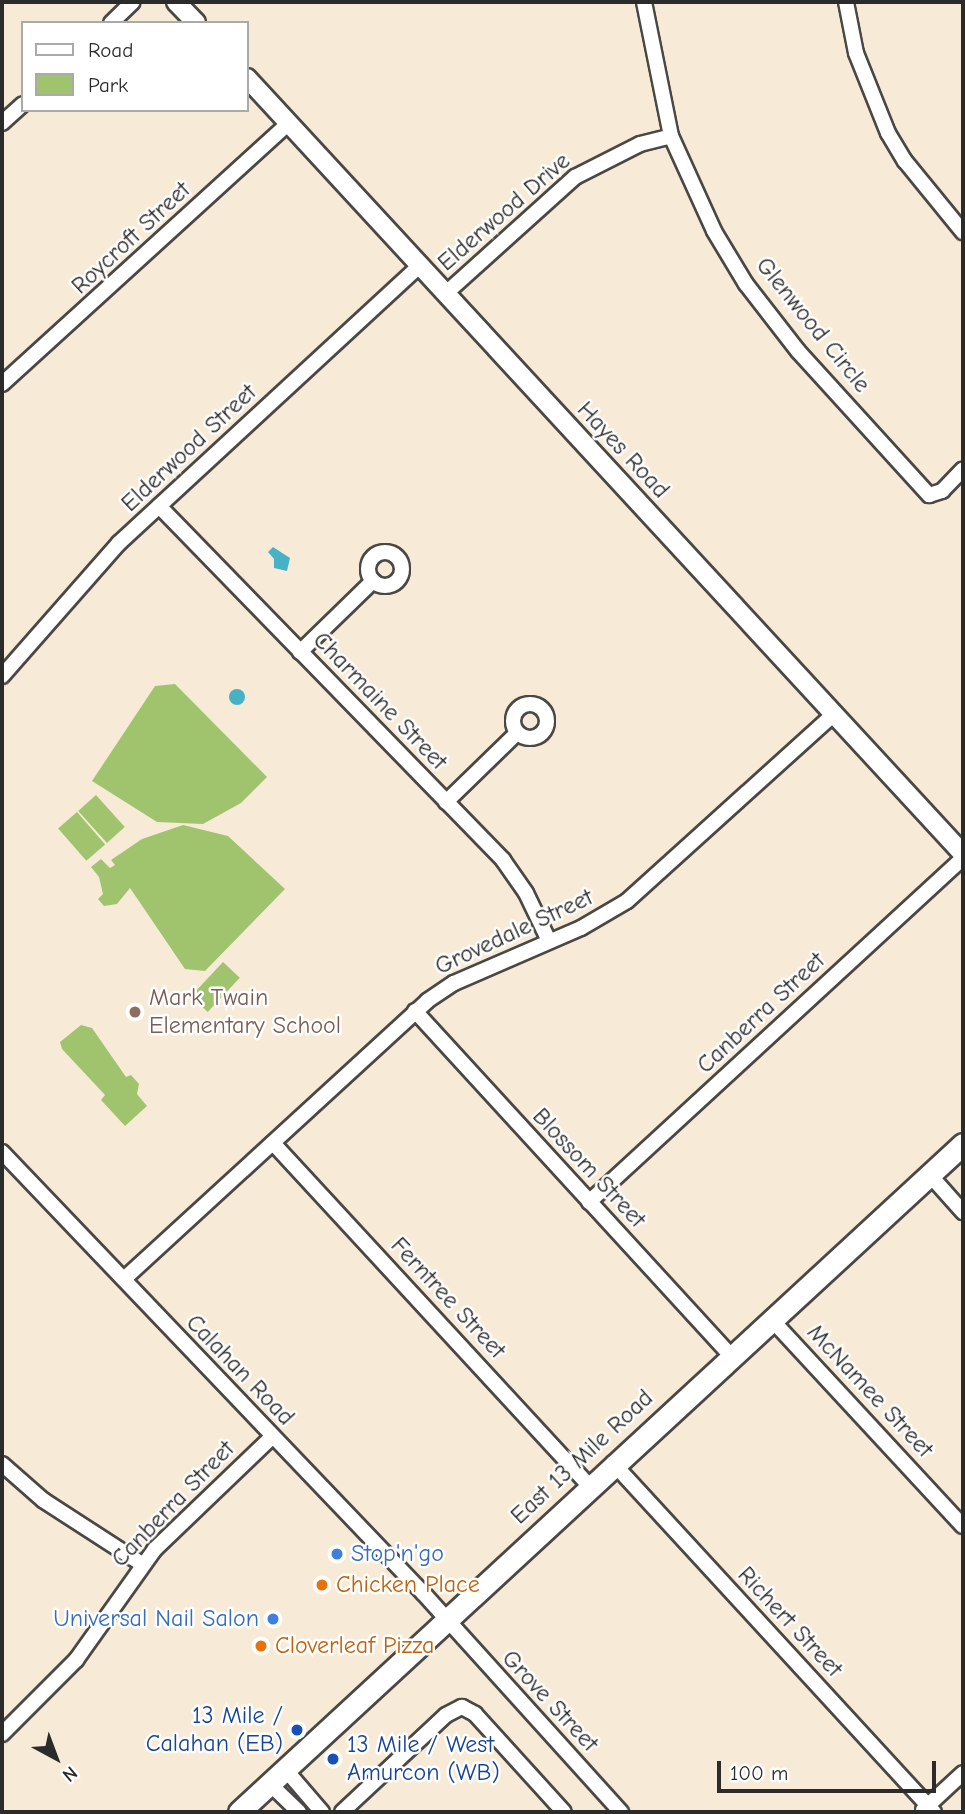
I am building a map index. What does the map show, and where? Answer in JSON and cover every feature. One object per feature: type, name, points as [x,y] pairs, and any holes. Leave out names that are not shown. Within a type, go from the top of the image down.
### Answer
[{"type":"main road","name":"East 13 Mile Road","points":[[239,1812],[589,1485],[963,1144]]},
{"type":"street","points":[[113,21],[133,2]]},
{"type":"street","points":[[176,2],[194,21]]},
{"type":"street","name":"Glenwood Circle","points":[[645,2],[671,136],[714,231],[746,284],[798,351],[929,495],[942,491],[963,469]]},
{"type":"street","points":[[846,2],[856,53],[888,133],[911,170],[963,232]]},
{"type":"street","name":"Hayes Road","points":[[248,79],[963,856]]},
{"type":"street","points":[[2,123],[21,106]]},
{"type":"street","name":"Roycroft Street","points":[[2,384],[289,123]]},
{"type":"street","name":"Elderwood Drive","points":[[445,294],[575,177],[631,148],[671,136]]},
{"type":"street","name":"Elderwood Street","points":[[2,676],[120,543],[419,266]]},
{"type":"street","name":"Charmaine Street","points":[[159,506],[512,871],[549,941]]},
{"type":"street","points":[[300,652],[373,581]]},
{"type":"street","name":"Grovedale Street","points":[[124,1279],[415,1012],[454,983],[603,916],[641,890],[834,714]]},
{"type":"street","points":[[446,802],[517,733]]},
{"type":"street","name":"Canberra Street","points":[[589,1202],[963,856]]},
{"type":"street","name":"Blossom Street","points":[[415,1012],[730,1355]]},
{"type":"street","name":"Ferntree Street","points":[[273,1143],[589,1485]]},
{"type":"street","name":"Calahan Road","points":[[2,1152],[447,1619]]},
{"type":"street","points":[[930,1175],[963,1212]]},
{"type":"street","name":"McNamee Street","points":[[771,1320],[963,1526]]},
{"type":"street","name":"Canberra Street","points":[[2,1734],[76,1660],[142,1564],[273,1436]]},
{"type":"street","name":"Richert Street","points":[[613,1463],[928,1810]]},
{"type":"street","points":[[2,1464],[43,1500],[142,1564]]},
{"type":"street","name":"Grove Street","points":[[447,1619],[621,1812]]},
{"type":"street","points":[[342,1812],[446,1715],[461,1707],[475,1714],[564,1812]]},
{"type":"street","points":[[285,1769],[322,1812]]},
{"type":"street","points":[[928,1810],[963,1773]]},
{"type":"street","points":[[270,1784],[299,1812]]},
{"type":"green space","points":[[175,684],[267,777],[241,803],[203,824],[157,822],[92,781],[155,686]]},
{"type":"green space","points":[[96,795],[125,827],[107,843],[78,811]]},
{"type":"green space","points":[[77,812],[105,844],[86,861],[58,828]]},
{"type":"green space","points":[[183,825],[228,836],[285,889],[205,971],[185,969],[130,888],[117,904],[104,906],[98,899],[103,894],[99,877],[91,867],[101,859],[110,868],[115,865],[111,860],[142,839]]},
{"type":"green space","points":[[223,962],[240,978],[208,1012],[191,996]]},
{"type":"green space","points":[[81,1025],[92,1028],[126,1077],[131,1075],[139,1084],[137,1094],[147,1106],[125,1126],[101,1100],[105,1095],[62,1049],[60,1042]]},
{"type":"water","points":[[273,547],[290,558],[287,571],[274,568],[274,559],[268,552]]},
{"type":"water","points":[[237,689],[243,691],[243,703],[237,705],[231,703],[229,697],[231,691]]},
{"type":"place","name":"Mark Twain Elementary School","points":[[135,1012]]},
{"type":"place","name":"Stop'n'go","points":[[337,1554]]},
{"type":"place","name":"Chicken Place","points":[[322,1585]]},
{"type":"place","name":"Universal Nail Salon","points":[[273,1619]]},
{"type":"place","name":"Cloverleaf Pizza","points":[[261,1646]]},
{"type":"place","name":"13 Mile / Calahan (EB)","points":[[297,1730]]},
{"type":"place","name":"13 Mile / West Amurcon (WB)","points":[[333,1759]]}]
